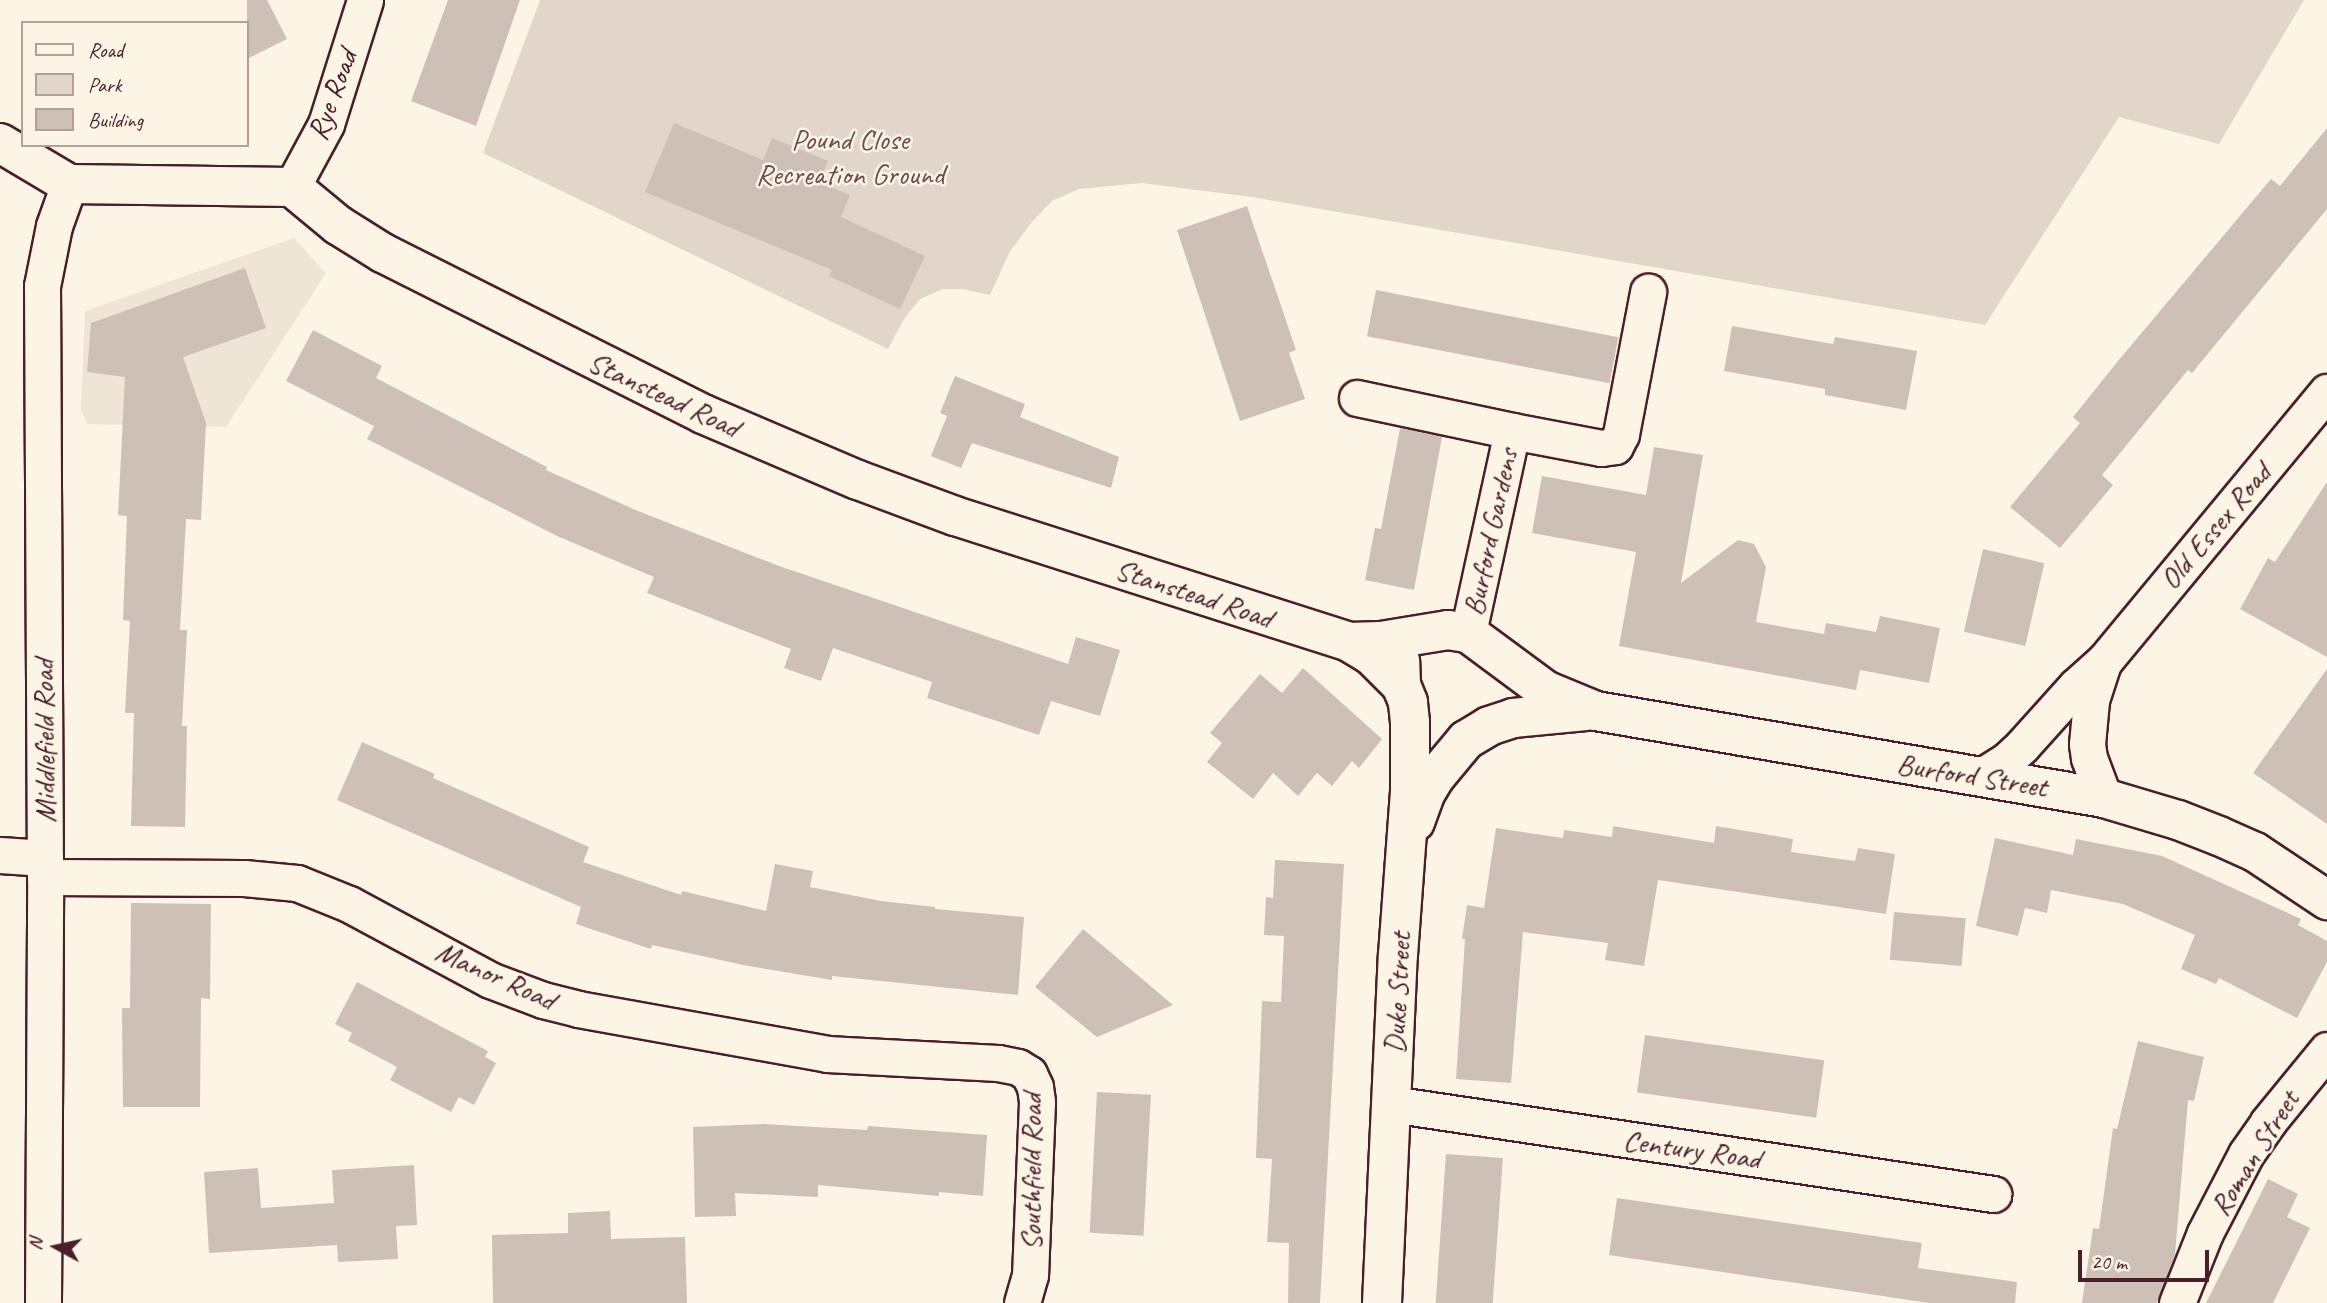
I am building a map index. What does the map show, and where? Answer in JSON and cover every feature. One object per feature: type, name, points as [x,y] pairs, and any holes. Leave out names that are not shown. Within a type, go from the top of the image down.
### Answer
[{"type":"street","name":"Rye Road","points":[[292,187],[326,124],[365,0]]},
{"type":"street","points":[[0,143],[69,184],[292,187]]},
{"type":"street","name":"Middlefield Road","points":[[43,1303],[45,867],[42,286],[54,226],[69,184]]},
{"type":"street","name":"Stanstead Road","points":[[292,187],[338,225],[383,253],[632,380],[779,448],[955,516],[1349,642]]},
{"type":"street","name":"Burford Gardens","points":[[1357,398],[1601,448],[1615,446],[1621,434],[1648,292]]},
{"type":"street","name":"Old Essex Road","points":[[1980,777],[2006,761],[2076,686],[2105,660],[2327,393]]},
{"type":"street","name":"Burford Gardens","points":[[1468,634],[1512,431]]},
{"type":"street","points":[[1349,642],[1381,641],[1448,630],[1468,634]]},
{"type":"street","points":[[1401,685],[1398,665],[1406,646],[1419,634]]},
{"type":"street","name":"Burford Street","points":[[1468,634],[1545,690],[1596,711]]},
{"type":"street","points":[[1349,642],[1372,656],[1401,685]]},
{"type":"street","name":"Old Essex Road","points":[[2104,798],[2088,758],[2087,724],[2094,687],[2105,660]]},
{"type":"street","name":"Duke Street","points":[[1382,1303],[1398,955],[1408,841],[1410,722],[1408,702],[1401,685]]},
{"type":"street","name":"Burford Street","points":[[1408,841],[1425,794],[1436,776],[1466,740],[1489,726],[1543,713],[1596,711],[2104,798],[2178,820],[2255,852],[2327,900]]},
{"type":"street","name":"Manor Road","points":[[0,855],[45,867],[297,883],[368,913],[490,980],[543,1000],[578,1009],[827,1054],[998,1062]]},
{"type":"street","name":"Roman Street","points":[[2177,1303],[2205,1233],[2246,1154],[2268,1122],[2327,1049]]},
{"type":"street","name":"Southfield Road","points":[[998,1062],[1018,1067],[1029,1074],[1035,1087],[1037,1102],[1030,1275],[1022,1303]]},
{"type":"street","name":"Century Road","points":[[1391,1104],[1993,1194]]},
{"type":"shaded area","points":[[294,238],[326,273],[226,427],[87,424],[81,410],[85,311]]},
{"type":"green space","name":"Pound Close Recreation Ground","points":[[540,0],[2304,0],[2219,144],[2119,117],[1985,325],[1252,197],[1142,183],[1079,189],[1052,201],[1010,251],[990,295],[962,289],[943,289],[920,299],[904,319],[888,349],[483,153]]},
{"type":"building","points":[[247,0],[267,0],[287,39],[248,58]]},
{"type":"building","points":[[448,0],[520,0],[476,126],[411,101]]},
{"type":"building","points":[[674,123],[763,160],[772,138],[828,161],[819,182],[850,195],[841,217],[925,256],[900,309],[829,276],[832,270],[645,192]]},
{"type":"building","points":[[2327,128],[2327,209],[2192,373],[2188,370],[2102,475],[2113,485],[2060,548],[2010,507],[2080,423],[2073,417],[2118,361],[2271,179],[2280,186]]},
{"type":"building","points":[[1247,206],[1296,350],[1289,353],[1305,399],[1240,421],[1177,230]]},
{"type":"building","points":[[245,268],[266,328],[183,357],[206,423],[201,520],[186,519],[180,630],[187,630],[182,726],[187,726],[185,827],[131,826],[134,713],[125,713],[130,621],[123,620],[127,516],[118,515],[125,377],[87,372],[91,323]]},
{"type":"building","points":[[1376,290],[1618,337],[1609,383],[1367,336]]},
{"type":"building","points":[[1732,326],[1833,344],[1835,337],[1917,351],[1906,410],[1825,395],[1825,389],[1724,371]]},
{"type":"building","points":[[313,330],[382,366],[376,378],[547,467],[546,470],[638,511],[779,566],[1068,664],[1076,637],[1120,650],[1100,716],[1051,701],[1039,735],[927,698],[932,682],[833,648],[821,681],[784,668],[791,649],[647,593],[654,577],[557,536],[367,439],[374,426],[286,381]]},
{"type":"building","points":[[955,376],[1025,404],[1020,417],[1119,457],[1111,488],[972,443],[961,468],[931,456],[947,416],[940,413]]},
{"type":"building","points":[[1400,428],[1442,437],[1414,590],[1365,580],[1375,528],[1381,529]]},
{"type":"building","points":[[1654,447],[1703,455],[1681,583],[1738,540],[1754,544],[1766,567],[1756,622],[1824,634],[1826,623],[1876,632],[1880,616],[1940,628],[1929,683],[1860,670],[1856,690],[1619,646],[1636,552],[1532,533],[1542,476],[1646,495]]},
{"type":"building","points":[[2327,482],[2327,657],[2240,609],[2268,558],[2275,562]]},
{"type":"building","points":[[1983,549],[2044,563],[2025,646],[1964,632]]},
{"type":"building","points":[[1303,668],[1382,739],[1359,768],[1352,761],[1332,786],[1317,773],[1298,796],[1273,773],[1253,799],[1207,762],[1222,743],[1210,733],[1260,674],[1282,693]]},
{"type":"building","points":[[2327,669],[2327,824],[2253,773]]},
{"type":"building","points":[[362,742],[435,774],[433,778],[589,847],[583,862],[681,895],[682,891],[766,911],[775,864],[813,871],[810,887],[935,909],[1024,917],[1018,995],[832,976],[832,980],[743,965],[652,945],[651,949],[576,924],[581,907],[337,800]]},
{"type":"building","points":[[1613,826],[1714,843],[1716,826],[1793,839],[1791,852],[1855,861],[1858,848],[1895,854],[1886,914],[1658,880],[1644,966],[1605,960],[1608,943],[1523,932],[1511,1083],[1456,1079],[1465,939],[1462,939],[1467,905],[1484,908],[1496,828],[1563,838],[1564,830],[1612,837]]},
{"type":"building","points":[[1995,838],[2073,855],[2076,839],[2162,856],[2301,919],[2298,925],[2327,941],[2327,962],[2297,1018],[2219,978],[2216,984],[2181,969],[2195,935],[2123,904],[2051,890],[2047,913],[2025,908],[2018,936],[1976,926]]},
{"type":"building","points":[[1275,860],[1344,864],[1320,1303],[1288,1303],[1289,1243],[1267,1242],[1272,1159],[1256,1158],[1262,1001],[1281,1002],[1284,936],[1264,935],[1266,897],[1273,898]]},
{"type":"building","points":[[131,903],[211,904],[210,999],[201,998],[200,1107],[123,1107],[122,1008],[130,1008]]},
{"type":"building","points":[[1894,912],[1966,918],[1962,966],[1890,960]]},
{"type":"building","points":[[1083,929],[1173,1005],[1097,1037],[1035,987]]},
{"type":"building","points":[[357,982],[488,1051],[485,1057],[496,1063],[474,1105],[459,1097],[451,1112],[390,1080],[397,1067],[348,1041],[352,1033],[335,1024]]},
{"type":"building","points":[[1645,1035],[1824,1060],[1816,1118],[1637,1092]]},
{"type":"building","points":[[2138,1041],[2204,1057],[2194,1101],[2188,1100],[2175,1254],[2157,1303],[2082,1303],[2093,1228],[2099,1229],[2113,1128],[2117,1129]]},
{"type":"building","points":[[1097,1092],[1151,1095],[1144,1236],[1090,1233]]},
{"type":"building","points":[[764,1124],[867,1130],[868,1126],[987,1135],[983,1196],[939,1192],[939,1196],[818,1185],[818,1197],[735,1193],[736,1216],[695,1217],[693,1127]]},
{"type":"building","points":[[1446,1154],[1503,1158],[1493,1303],[1436,1303]]},
{"type":"building","points":[[414,1165],[417,1225],[396,1226],[398,1259],[338,1262],[337,1245],[209,1253],[204,1172],[258,1168],[261,1208],[334,1203],[332,1170]]},
{"type":"building","points":[[2268,1179],[2298,1194],[2287,1217],[2310,1228],[2273,1303],[2206,1303]]},
{"type":"building","points":[[1617,1198],[1922,1243],[1918,1268],[2017,1282],[2015,1303],[1929,1303],[1609,1255]]},
{"type":"building","points":[[610,1211],[611,1239],[685,1237],[687,1303],[493,1303],[492,1235],[568,1233],[568,1213]]}]
